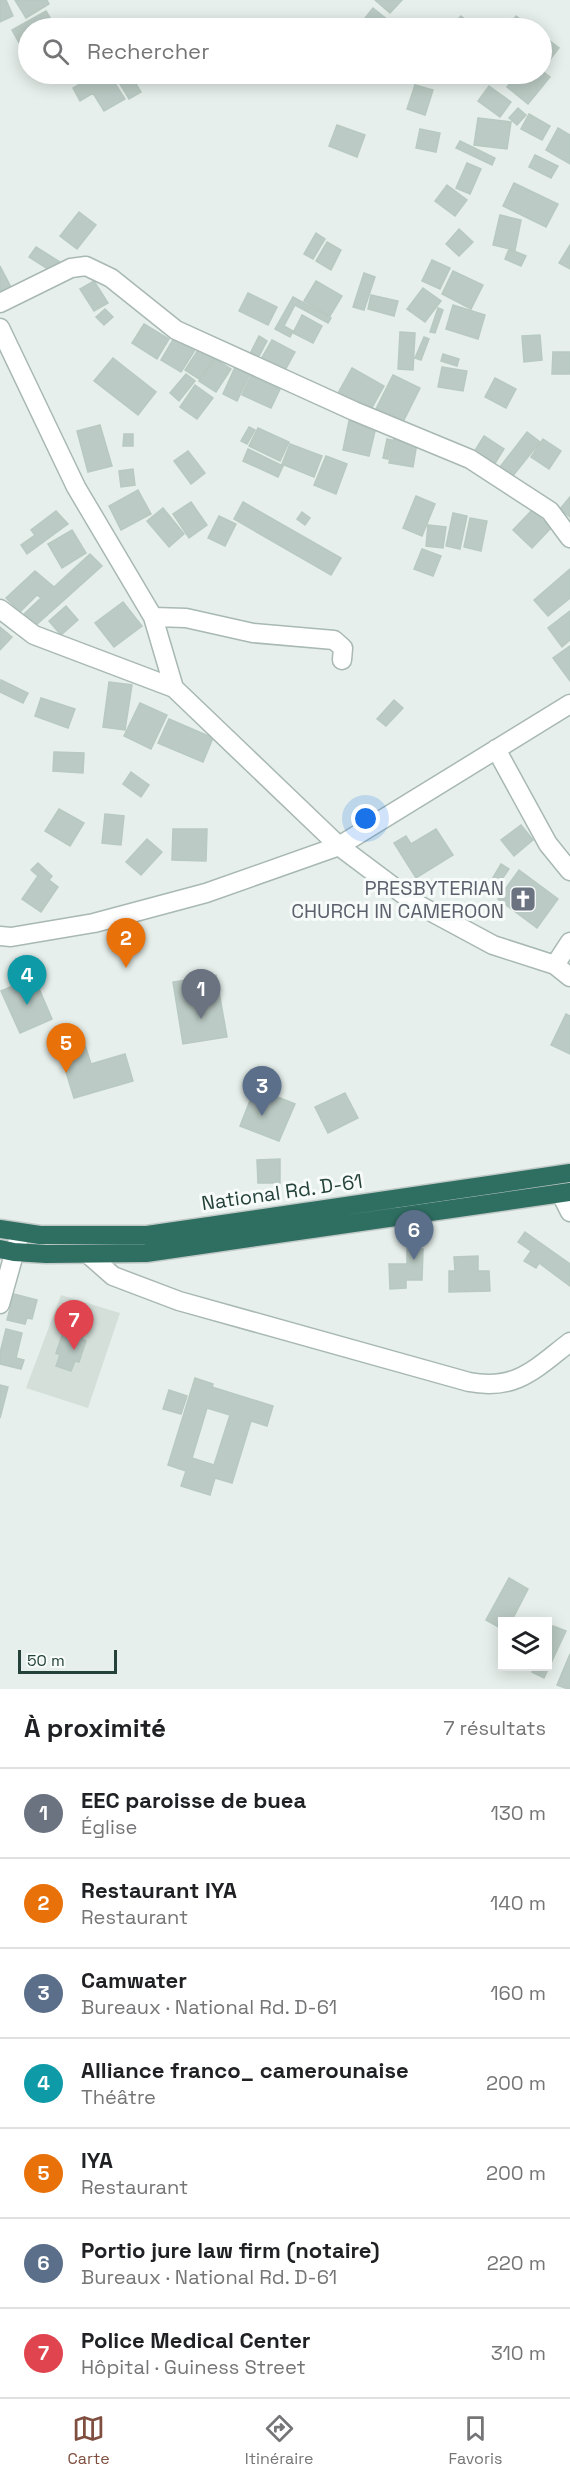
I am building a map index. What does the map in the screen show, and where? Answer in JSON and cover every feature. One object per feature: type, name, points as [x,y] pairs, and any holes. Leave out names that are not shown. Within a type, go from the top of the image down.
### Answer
[{"type":"highway","name":"National Rd. D-61","points":[[0,1229],[20,1233],[147,1235],[570,1173]]},
{"type":"highway","name":"National Rd. D-61","points":[[7,1250],[88,1254],[146,1253],[565,1193]]},
{"type":"street","points":[[0,303],[71,268],[86,266],[111,278],[176,330],[354,411],[470,459],[550,511],[570,538]]},
{"type":"street","points":[[0,328],[76,487],[153,617],[174,688]]},
{"type":"street","points":[[0,609],[34,635],[174,688],[339,846],[415,903],[494,945],[555,965],[570,978]]},
{"type":"street","points":[[153,617],[186,618],[253,633],[334,640],[343,648],[342,660]]},
{"type":"street","points":[[0,936],[11,937],[94,923],[206,894],[339,846],[570,704]]},
{"type":"street","points":[[496,749],[548,844],[570,871]]},
{"type":"street","points":[[555,965],[570,942]]},
{"type":"street","points":[[565,1193],[570,1212]]},
{"type":"street","points":[[0,1304],[7,1250],[20,1233]]},
{"type":"street","points":[[88,1254],[113,1276],[179,1301],[490,1386],[507,1383],[530,1373],[570,1341]]},
{"type":"shaded area","points":[[61,1295],[120,1313],[88,1408],[26,1388]]},
{"type":"building","points":[[0,0],[6,0],[13,16],[0,22]]},
{"type":"building","points":[[15,0],[47,0],[49,4],[26,18]]},
{"type":"building","points":[[375,0],[402,0],[390,13]]},
{"type":"building","points":[[373,8],[386,18],[365,18]]},
{"type":"building","points":[[46,11],[50,18],[33,18]]},
{"type":"building","points":[[18,27],[18,41],[12,30]]},
{"type":"building","points":[[552,43],[559,48],[552,57]]},
{"type":"building","points":[[80,84],[115,84],[125,99],[104,111],[93,93],[80,101],[73,88]]},
{"type":"building","points":[[120,84],[136,84],[141,92],[129,99]]},
{"type":"building","points":[[510,84],[544,84],[528,104],[507,87]]},
{"type":"building","points":[[415,85],[433,90],[425,115],[407,109]]},
{"type":"building","points":[[489,86],[511,102],[500,117],[478,101]]},
{"type":"building","points":[[518,108],[526,115],[517,125],[509,118]]},
{"type":"building","points":[[529,114],[550,126],[542,140],[521,129]]},
{"type":"building","points":[[478,118],[511,122],[507,149],[474,145]]},
{"type":"building","points":[[337,125],[365,135],[357,157],[329,146]]},
{"type":"building","points":[[558,128],[570,135],[570,164],[546,150]]},
{"type":"building","points":[[420,129],[440,133],[436,152],[416,148]]},
{"type":"building","points":[[460,141],[495,158],[492,165],[456,148]]},
{"type":"building","points":[[535,155],[558,166],[551,178],[529,167]]},
{"type":"building","points":[[467,163],[481,169],[470,194],[456,188]]},
{"type":"building","points":[[514,183],[558,204],[546,227],[503,206]]},
{"type":"building","points":[[447,185],[467,200],[455,216],[435,201]]},
{"type":"building","points":[[79,212],[96,225],[77,249],[60,236]]},
{"type":"building","points":[[500,215],[521,220],[515,250],[493,245]]},
{"type":"building","points":[[459,229],[473,242],[459,256],[446,244]]},
{"type":"building","points":[[316,233],[325,239],[313,259],[304,254]]},
{"type":"building","points":[[327,242],[341,250],[331,270],[316,261]]},
{"type":"building","points":[[570,245],[570,269],[559,263]]},
{"type":"building","points":[[36,247],[60,262],[54,273],[29,257]]},
{"type":"building","points":[[509,249],[526,256],[521,266],[505,259]]},
{"type":"building","points":[[432,260],[450,268],[440,289],[422,281]]},
{"type":"building","points":[[0,266],[14,293],[0,300]]},
{"type":"building","points":[[453,271],[483,285],[471,309],[442,294]]},
{"type":"building","points":[[364,273],[375,277],[364,310],[353,307]]},
{"type":"building","points":[[94,281],[108,303],[94,311],[80,289]]},
{"type":"building","points":[[316,281],[342,296],[330,316],[304,301]]},
{"type":"building","points":[[423,288],[441,301],[425,322],[407,309]]},
{"type":"building","points":[[248,293],[277,307],[268,325],[239,311]]},
{"type":"building","points":[[371,295],[398,301],[394,316],[368,309]]},
{"type":"building","points":[[293,297],[331,318],[328,323],[295,305],[284,326],[293,331],[290,337],[275,329]]},
{"type":"building","points":[[453,305],[485,315],[478,339],[446,329]]},
{"type":"building","points":[[438,308],[443,310],[435,333],[430,332]]},
{"type":"building","points":[[105,309],[113,317],[104,325],[96,317]]},
{"type":"building","points":[[302,315],[322,326],[313,343],[293,333]]},
{"type":"building","points":[[144,324],[169,339],[157,359],[132,343]]},
{"type":"building","points":[[400,332],[415,333],[413,370],[398,369]]},
{"type":"building","points":[[540,335],[542,360],[524,362],[522,336]]},
{"type":"building","points":[[259,336],[267,341],[257,360],[249,356]]},
{"type":"building","points":[[424,337],[429,339],[421,360],[415,358]]},
{"type":"building","points":[[174,338],[195,350],[181,372],[161,360]]},
{"type":"building","points":[[272,340],[295,352],[283,374],[260,361]]},
{"type":"building","points":[[200,347],[215,357],[199,379],[185,370]]},
{"type":"building","points":[[553,352],[570,352],[570,374],[552,374]]},
{"type":"building","points":[[443,354],[459,359],[457,366],[441,361]]},
{"type":"building","points":[[113,358],[156,392],[138,415],[94,381]]},
{"type":"building","points":[[215,359],[231,369],[216,392],[199,381]]},
{"type":"building","points":[[236,365],[251,372],[237,401],[223,394]]},
{"type":"building","points":[[442,367],[467,371],[463,391],[438,387]]},
{"type":"building","points":[[352,368],[384,386],[369,413],[337,395]]},
{"type":"building","points":[[186,374],[195,381],[179,401],[170,393]]},
{"type":"building","points":[[393,375],[420,388],[403,422],[376,409]]},
{"type":"building","points":[[251,376],[280,389],[271,408],[242,395]]},
{"type":"building","points":[[495,378],[516,389],[506,408],[485,397]]},
{"type":"building","points":[[195,385],[213,398],[197,419],[180,407]]},
{"type":"building","points":[[349,421],[376,427],[369,456],[343,450]]},
{"type":"building","points":[[100,425],[112,466],[88,472],[77,431]]},
{"type":"building","points":[[249,427],[255,430],[247,444],[241,441]]},
{"type":"building","points":[[258,428],[289,442],[280,461],[249,446]]},
{"type":"building","points":[[527,432],[540,442],[512,477],[500,467]]},
{"type":"building","points":[[124,434],[133,434],[133,446],[123,446]]},
{"type":"building","points":[[484,436],[504,449],[494,465],[474,452]]},
{"type":"building","points":[[394,438],[417,443],[413,467],[389,463]]},
{"type":"building","points":[[387,439],[392,440],[388,459],[383,458]]},
{"type":"building","points":[[543,439],[561,451],[549,469],[531,457]]},
{"type":"building","points":[[290,444],[322,456],[314,477],[282,464]]},
{"type":"building","points":[[248,449],[283,466],[278,477],[243,461]]},
{"type":"building","points":[[188,451],[205,473],[191,484],[174,461]]},
{"type":"building","points":[[326,456],[347,464],[336,494],[314,485]]},
{"type":"building","points":[[133,469],[135,485],[121,487],[119,471]]},
{"type":"building","points":[[138,490],[151,514],[121,530],[109,506]]},
{"type":"building","points":[[416,496],[435,504],[422,536],[403,528]]},
{"type":"building","points":[[570,497],[570,517],[560,509]]},
{"type":"building","points":[[191,502],[207,525],[189,538],[173,514]]},
{"type":"building","points":[[243,502],[341,558],[331,575],[234,519]]},
{"type":"building","points":[[163,508],[184,534],[169,547],[147,521]]},
{"type":"building","points":[[532,510],[551,528],[532,548],[513,530]]},
{"type":"building","points":[[56,511],[68,524],[27,554],[21,545],[35,535],[31,530]]},
{"type":"building","points":[[302,512],[310,518],[305,525],[297,519]]},
{"type":"building","points":[[453,513],[467,516],[460,549],[446,546]]},
{"type":"building","points":[[219,516],[236,524],[225,546],[208,538]]},
{"type":"building","points":[[470,518],[487,521],[481,551],[464,547]]},
{"type":"building","points":[[428,525],[446,527],[443,548],[426,546]]},
{"type":"building","points":[[72,530],[86,553],[62,568],[48,544]]},
{"type":"building","points":[[422,549],[441,556],[433,576],[414,569]]},
{"type":"building","points":[[90,554],[102,566],[35,626],[24,614],[41,598],[37,595],[20,612],[6,598],[35,571],[54,587]]},
{"type":"building","points":[[570,569],[570,598],[548,616],[534,600]]},
{"type":"building","points":[[123,602],[142,626],[114,647],[95,623]]},
{"type":"building","points":[[66,606],[78,620],[61,635],[49,621]]},
{"type":"building","points":[[570,611],[570,640],[562,647],[548,628]]},
{"type":"building","points":[[0,627],[12,637],[0,650]]},
{"type":"building","points":[[570,646],[570,681],[553,658]]},
{"type":"building","points":[[1,680],[28,693],[23,703],[0,692]]},
{"type":"building","points":[[109,682],[132,685],[125,730],[103,727]]},
{"type":"building","points":[[41,698],[75,709],[68,728],[35,716]]},
{"type":"building","points":[[394,700],[403,708],[386,726],[377,719]]},
{"type":"building","points":[[140,703],[167,715],[151,749],[124,736]]},
{"type":"building","points":[[169,719],[213,738],[203,762],[158,743]]},
{"type":"building","points":[[54,752],[84,753],[83,773],[53,771]]},
{"type":"building","points":[[131,772],[149,785],[141,797],[123,784]]},
{"type":"building","points":[[59,809],[84,823],[70,846],[45,831]]},
{"type":"building","points":[[105,814],[124,816],[121,845],[102,843]]},
{"type":"building","points":[[521,825],[533,840],[514,856],[501,840]]},
{"type":"building","points":[[173,829],[207,829],[206,861],[172,860]]},
{"type":"building","points":[[436,829],[453,855],[416,878],[394,843],[406,836],[411,844]]},
{"type":"building","points":[[147,839],[162,852],[141,875],[126,862]]},
{"type":"building","points":[[38,863],[52,876],[49,880],[58,887],[41,912],[22,899],[38,876],[31,870]]},
{"type":"building","points":[[501,864],[509,869],[498,885],[491,881]]},
{"type":"building","points":[[519,870],[558,899],[537,928],[498,899]]},
{"type":"building","points":[[216,975],[227,1037],[183,1044],[173,982]]},
{"type":"building","points":[[34,977],[52,1019],[20,1033],[1,991]]},
{"type":"building","points":[[566,1014],[570,1016],[570,1054],[551,1045]]},
{"type":"building","points":[[83,1039],[91,1064],[125,1054],[133,1081],[74,1098],[58,1046]]},
{"type":"building","points":[[255,1088],[295,1104],[279,1141],[240,1126]]},
{"type":"building","points":[[345,1093],[358,1118],[328,1133],[315,1107]]},
{"type":"building","points":[[280,1159],[280,1183],[258,1183],[257,1160]]},
{"type":"building","points":[[525,1232],[570,1264],[570,1286],[539,1263],[536,1268],[524,1261],[531,1251],[518,1242]]},
{"type":"building","points":[[407,1249],[423,1249],[422,1280],[406,1280],[406,1288],[390,1289],[389,1264],[407,1264]]},
{"type":"building","points":[[478,1256],[478,1271],[489,1271],[490,1291],[449,1292],[449,1271],[455,1271],[454,1257]]},
{"type":"building","points":[[14,1294],[37,1300],[32,1319],[27,1318],[25,1324],[7,1320]]},
{"type":"building","points":[[72,1321],[87,1326],[82,1339],[86,1341],[79,1362],[75,1361],[71,1371],[56,1366],[60,1355],[56,1353],[63,1333],[67,1334]]},
{"type":"building","points":[[6,1329],[22,1333],[16,1358],[24,1360],[21,1369],[0,1364],[0,1353]]},
{"type":"building","points":[[195,1378],[213,1384],[212,1387],[273,1406],[267,1426],[251,1421],[232,1483],[215,1478],[210,1495],[181,1486],[186,1471],[168,1465]],"holes":[[[207,1408],[230,1415],[214,1465],[192,1458]]]},
{"type":"building","points":[[0,1385],[8,1387],[0,1418]]},
{"type":"building","points":[[169,1390],[187,1396],[181,1414],[163,1409]]},
{"type":"building","points":[[509,1578],[528,1589],[514,1617],[498,1617],[498,1627],[486,1620]]},
{"type":"building","points":[[553,1626],[566,1631],[552,1661]]},
{"type":"building","points":[[570,1654],[570,1689],[568,1689],[557,1685]]},
{"type":"building","points":[[532,1671],[547,1671],[544,1678]]},
{"type":"place","name":"PRESBYTERIAN CHURCH IN CAMEROON","points":[[523,899]]},
{"type":"place","name":"Restaurant IYA","points":[[126,968]]},
{"type":"place","name":"Alliance franco_ camerounaise","points":[[27,1005]]},
{"type":"place","name":"EEC paroisse de buea","points":[[201,1019]]},
{"type":"place","name":"IYA","points":[[66,1073]]},
{"type":"place","name":"Camwater","points":[[262,1116]]},
{"type":"place","name":"Portio jure law firm (notaire)","points":[[414,1260]]},
{"type":"place","name":"Police Medical Center","points":[[74,1350]]}]
